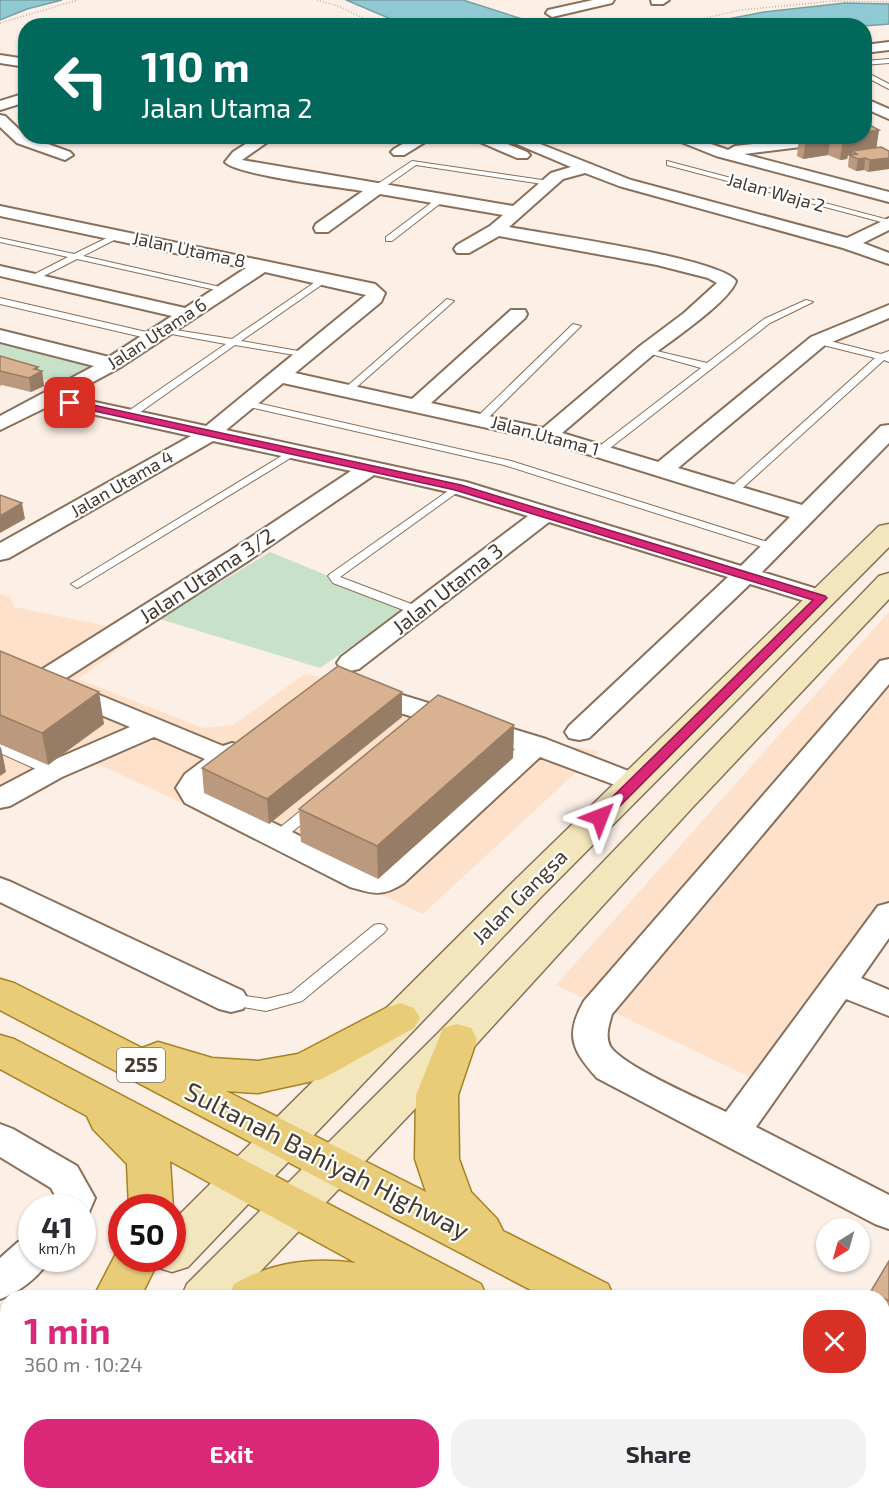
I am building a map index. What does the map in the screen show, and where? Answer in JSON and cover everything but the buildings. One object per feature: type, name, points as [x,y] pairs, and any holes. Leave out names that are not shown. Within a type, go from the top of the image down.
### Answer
[{"type":"main road","name":"Jalan Gangsa","points":[[186,1239],[400,1018],[889,532]]},
{"type":"main road","points":[[212,1290],[457,1039],[679,801],[889,582]]},
{"type":"main road","name":"Sultanah Bahiyah Highway","points":[[0,993],[576,1290]]},
{"type":"main road","points":[[101,1044],[138,1050],[212,1074],[258,1077],[307,1068],[400,1018]]},
{"type":"main road","points":[[457,1039],[437,1095],[437,1159],[452,1202],[499,1250]]},
{"type":"main road","name":"255","points":[[0,1050],[449,1290]]},
{"type":"main road","points":[[88,1096],[148,1158],[150,1194]]},
{"type":"main road","points":[[120,1290],[130,1272]]},
{"type":"main road","points":[[137,1290],[154,1272]]},
{"type":"main road","points":[[267,1290],[279,1284],[321,1280],[377,1284],[398,1290]]},
{"type":"street","points":[[552,13],[608,0]]},
{"type":"street","points":[[872,48],[889,46]]},
{"type":"street","points":[[872,52],[889,60]]},
{"type":"street","points":[[2,54],[18,60]]},
{"type":"street","points":[[0,106],[18,100]]},
{"type":"street","points":[[872,106],[889,115]]},
{"type":"street","points":[[0,119],[18,136]]},
{"type":"street","points":[[33,144],[65,155]]},
{"type":"street","points":[[256,144],[238,155],[233,162],[248,167],[517,212]]},
{"type":"street","points":[[399,152],[414,144]]},
{"type":"street","points":[[497,144],[578,171]]},
{"type":"street","points":[[522,144],[628,194],[856,241],[889,259]]},
{"type":"street","name":"Jalan Waja 2","points":[[563,144],[652,177],[856,241],[889,246]]},
{"type":"street","points":[[696,144],[721,153],[889,197]]},
{"type":"street","points":[[721,153],[791,144]]},
{"type":"street","points":[[464,249],[496,230],[557,176],[578,171]]},
{"type":"street","points":[[322,228],[376,189]]},
{"type":"street","name":"Jalan Utama 8","points":[[0,211],[369,288],[376,293]]},
{"type":"street","points":[[707,211],[833,254]]},
{"type":"street","points":[[856,241],[889,223]]},
{"type":"street","points":[[496,230],[686,267],[719,275],[727,281],[726,285],[691,317],[647,350],[547,435]]},
{"type":"street","name":"Jalan Utama 6","points":[[51,399],[112,364],[261,266]]},
{"type":"street","points":[[0,271],[189,314]]},
{"type":"street","name":"Jalan Utama 4","points":[[0,553],[209,434],[374,298],[376,293]]},
{"type":"street","points":[[663,469],[818,341],[889,311]]},
{"type":"street","points":[[417,405],[519,314]]},
{"type":"street","points":[[0,336],[112,364]]},
{"type":"street","name":"Jalan Utama 1","points":[[279,376],[547,435],[806,514]]},
{"type":"street","points":[[0,424],[51,399],[458,487],[821,598]]},
{"type":"street","points":[[579,732],[745,575],[889,431]]},
{"type":"street","name":"Jalan Utama 3/2","points":[[43,681],[239,556],[370,468]]},
{"type":"street","name":"Jalan Utama 3","points":[[545,514],[418,611],[346,675],[425,716],[536,745],[634,783]]},
{"type":"street","points":[[0,663],[225,757]]},
{"type":"street","points":[[889,666],[610,993],[596,1010],[590,1029],[592,1049],[610,1069],[889,1213]]},
{"type":"street","points":[[0,799],[52,771],[153,727]]},
{"type":"street","points":[[253,737],[195,780],[190,788],[195,796],[361,880],[380,884],[393,876],[536,745]]},
{"type":"street","points":[[0,889],[231,1000]]},
{"type":"street","points":[[732,1132],[889,914]]},
{"type":"street","points":[[841,983],[889,1004]]},
{"type":"street","points":[[0,1139],[64,1177],[74,1194]]},
{"type":"street","points":[[0,1282],[18,1266]]},
{"type":"lane","points":[[872,62],[889,60]]},
{"type":"lane","points":[[872,77],[889,87]]},
{"type":"lane","points":[[376,189],[415,163],[549,183]]},
{"type":"lane","points":[[670,163],[889,223]]},
{"type":"lane","points":[[389,239],[442,199]]},
{"type":"lane","points":[[32,279],[117,235]]},
{"type":"lane","points":[[0,240],[225,289]]},
{"type":"lane","points":[[128,416],[324,279]]},
{"type":"lane","points":[[0,301],[160,333],[234,342],[304,356]]},
{"type":"lane","points":[[348,390],[450,301]]},
{"type":"lane","points":[[601,450],[766,321],[809,302]]},
{"type":"lane","points":[[482,419],[576,327]]},
{"type":"lane","points":[[818,341],[887,357]]},
{"type":"lane","points":[[647,350],[706,366]]},
{"type":"lane","points":[[733,491],[887,357]]},
{"type":"lane","points":[[244,403],[507,463],[773,547]]},
{"type":"lane","points":[[77,584],[293,452]]},
{"type":"lane","points":[[418,611],[337,581],[334,576],[458,487]]},
{"type":"lane","points":[[0,748],[52,771]]},
{"type":"lane","points":[[277,837],[322,800]]},
{"type":"lane","points":[[231,1000],[266,1005],[296,997],[379,929]]},
{"type":"path","points":[[0,23],[78,0]]},
{"type":"path","points":[[317,0],[338,6],[363,18]]},
{"type":"path","points":[[706,18],[740,10],[848,0],[889,2]]},
{"type":"shaded area","points":[[0,594],[10,597],[14,607],[141,633],[78,679],[203,728],[233,725],[305,674],[464,710],[533,739],[599,751],[423,914],[91,761],[0,804]]},
{"type":"shaded area","points":[[889,612],[889,934],[779,1091],[556,985]]},
{"type":"green space","points":[[0,342],[92,365],[61,384],[0,368]]},
{"type":"green space","points":[[270,552],[407,608],[320,668],[160,619]]},
{"type":"water","points":[[0,0],[62,0],[27,9],[0,20]]},
{"type":"water","points":[[346,0],[463,0],[519,18],[388,18]]},
{"type":"water","points":[[845,3],[889,4],[889,24],[872,25],[872,18],[733,18],[764,12]]},
{"type":"route","points":[[70,403],[458,487],[821,598],[600,817]]}]
